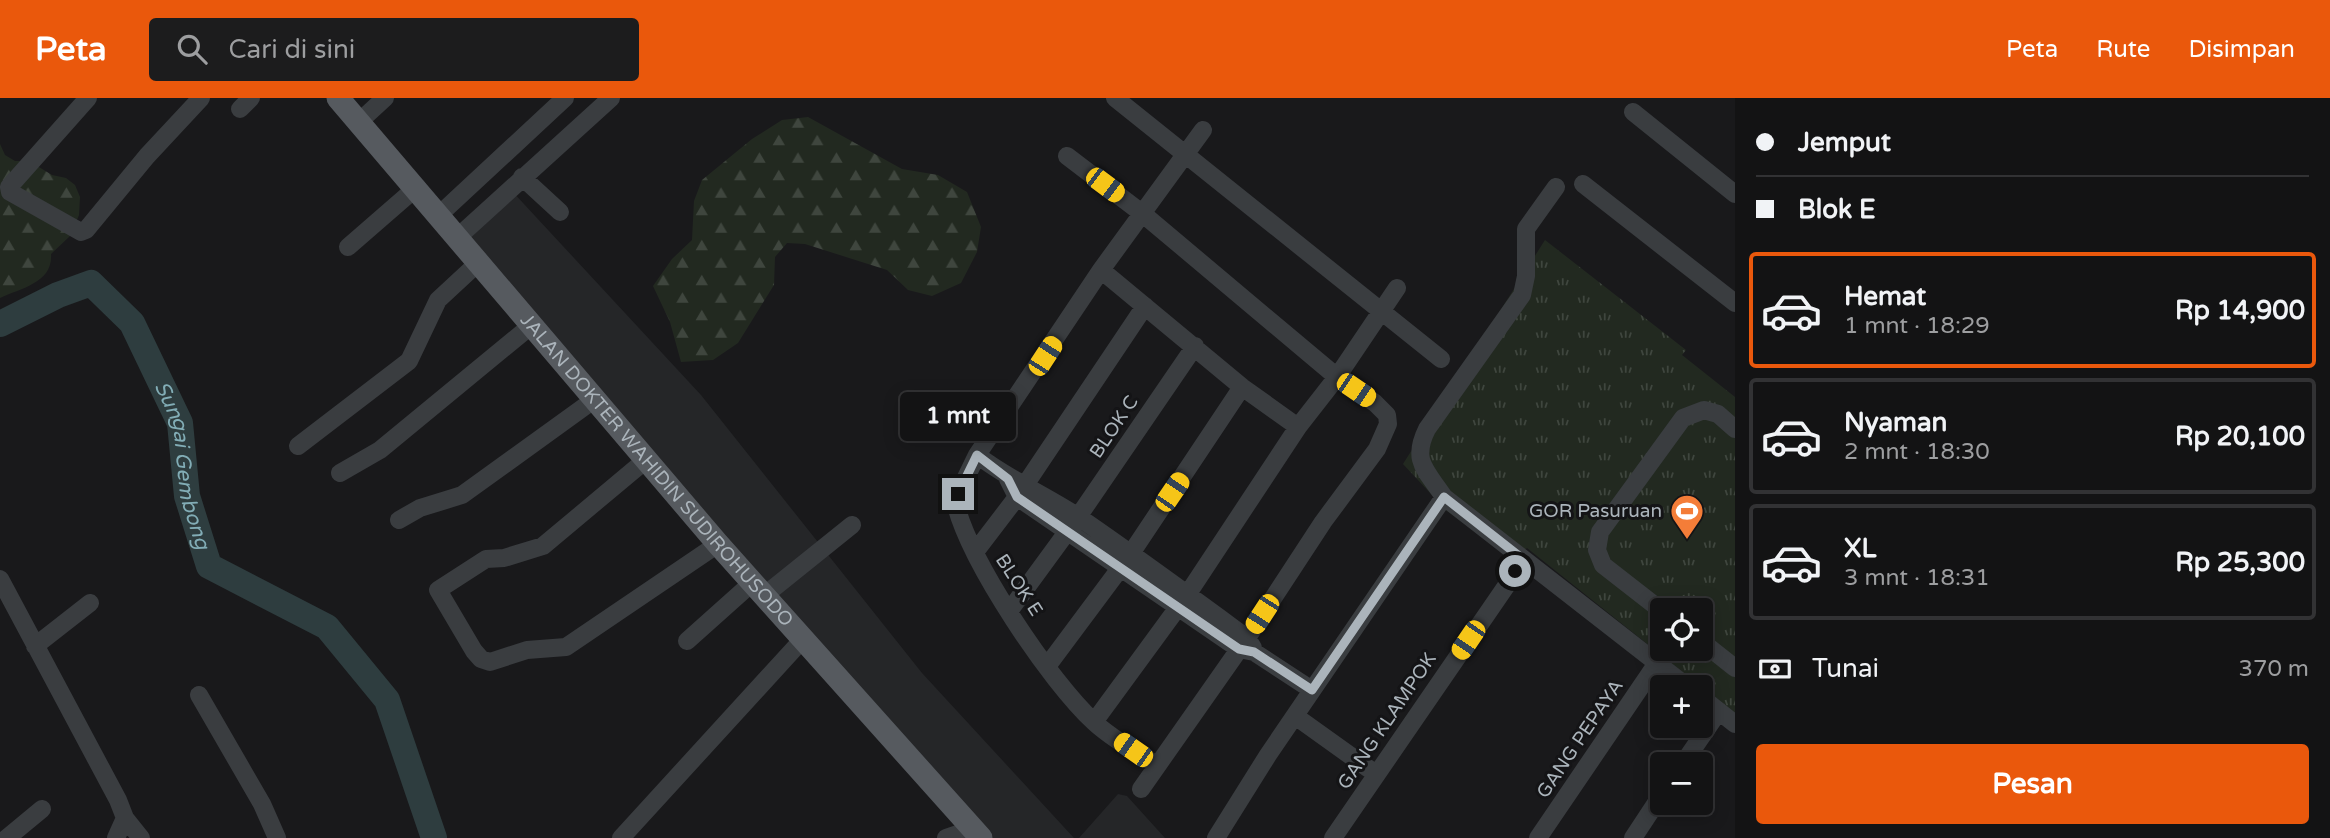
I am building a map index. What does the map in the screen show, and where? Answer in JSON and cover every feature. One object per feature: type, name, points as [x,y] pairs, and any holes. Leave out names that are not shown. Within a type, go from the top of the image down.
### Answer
[{"type":"main road","name":"JALAN DOKTER WAHIDIN SUDIROHUSODO","points":[[338,98],[648,458],[718,544],[976,833]]},
{"type":"street","points":[[88,98],[9,187],[10,192],[81,232],[86,230],[147,156],[201,98]]},
{"type":"street","points":[[360,121],[385,98]]},
{"type":"street","points":[[439,215],[565,98]]},
{"type":"street","points":[[458,237],[611,98]]},
{"type":"street","points":[[1115,98],[1441,359]]},
{"type":"street","points":[[1633,112],[1735,194]]},
{"type":"street","name":"BLOK E","points":[[1156,765],[1094,722],[1048,665],[975,552],[956,506],[958,494],[977,455],[1101,270],[1203,130]]},
{"type":"street","points":[[1067,156],[1143,214],[1337,377],[1387,415],[1385,435],[1322,522],[1247,646],[1140,789]]},
{"type":"street","points":[[522,177],[560,212]]},
{"type":"street","points":[[1583,184],[1734,300]]},
{"type":"street","points":[[348,247],[417,187]]},
{"type":"street","points":[[1556,187],[1526,229],[1526,276],[1522,295],[1427,429],[1419,446],[1419,461],[1439,504],[1652,670],[1662,675]]},
{"type":"street","points":[[298,446],[409,361],[438,300],[480,262]]},
{"type":"street","points":[[1101,270],[1242,387],[1298,427]]},
{"type":"street","points":[[1094,722],[1182,601],[1298,427],[1337,377],[1397,289]]},
{"type":"street","points":[[975,552],[1022,491],[1145,306]]},
{"type":"street","points":[[340,472],[380,450],[533,324]]},
{"type":"street","name":"BLOK C","points":[[1010,610],[1073,524],[1195,346]]},
{"type":"street","points":[[1048,665],[1126,562],[1242,387]]},
{"type":"street","points":[[399,520],[420,508],[462,495],[595,399]]},
{"type":"street","points":[[1650,601],[1604,565],[1597,550],[1600,531],[1683,418],[1704,410],[1718,414],[1735,429]]},
{"type":"street","points":[[977,455],[1022,491],[1312,690]]},
{"type":"street","points":[[648,458],[543,546],[504,558],[486,559],[438,590],[474,651],[481,659],[490,662],[527,650],[566,648],[718,544]]},
{"type":"street","points":[[1216,838],[1294,716],[1439,504]]},
{"type":"street","points":[[687,640],[852,525]]},
{"type":"street","name":"GANG KLAMPOK","points":[[1333,838],[1520,565]]},
{"type":"street","points":[[0,579],[78,721],[125,818],[141,838]]},
{"type":"street","points":[[35,646],[90,603]]},
{"type":"street","points":[[621,838],[803,639]]},
{"type":"street","points":[[1713,649],[1734,664]]},
{"type":"street","name":"GANG PEPAYA","points":[[1538,838],[1652,670]]},
{"type":"street","points":[[199,695],[262,804],[277,838]]},
{"type":"street","points":[[1294,716],[1376,774]]},
{"type":"street","points":[[1691,752],[1714,718],[1735,723]]},
{"type":"street","points":[[7,838],[42,809]]},
{"type":"street","points":[[1633,838],[1650,812]]},
{"type":"street","points":[[116,838],[125,818]]},
{"type":"street","points":[[946,838],[976,833]]},
{"type":"shaded area","points":[[511,190],[701,395],[922,673],[1074,838],[986,838],[463,238]]},
{"type":"shaded area","points":[[1118,794],[1127,796],[1165,838],[1079,838]]},
{"type":"green space","points":[[808,117],[902,169],[938,175],[967,192],[981,227],[977,252],[961,283],[932,296],[908,290],[887,270],[805,244],[787,243],[775,257],[774,285],[738,343],[713,360],[681,362],[670,322],[653,286],[672,259],[692,240],[694,201],[702,180],[752,139],[782,120]]},
{"type":"green space","points":[[0,144],[5,155],[15,161],[29,161],[52,175],[66,178],[75,185],[80,197],[79,215],[70,236],[51,254],[47,272],[34,283],[0,298]]},
{"type":"green space","points":[[1545,240],[1686,350],[1682,355],[1735,397],[1735,714],[1713,696],[1713,675],[1686,675],[1669,661],[1713,661],[1713,598],[1650,598],[1650,646],[1527,548],[1513,560],[1447,511],[1403,464]]},
{"type":"waterway","name":"Sungai Gembong","points":[[0,324],[58,295],[91,283],[132,323],[180,423],[187,496],[209,566],[327,627],[387,700],[434,838]]},
{"type":"place","name":"GOR Pasuruan","points":[[1687,541]]},
{"type":"route","points":[[958,494],[977,455],[1008,479],[1017,497],[1239,649],[1254,652],[1312,690],[1444,497],[1524,560],[1515,571]]}]
